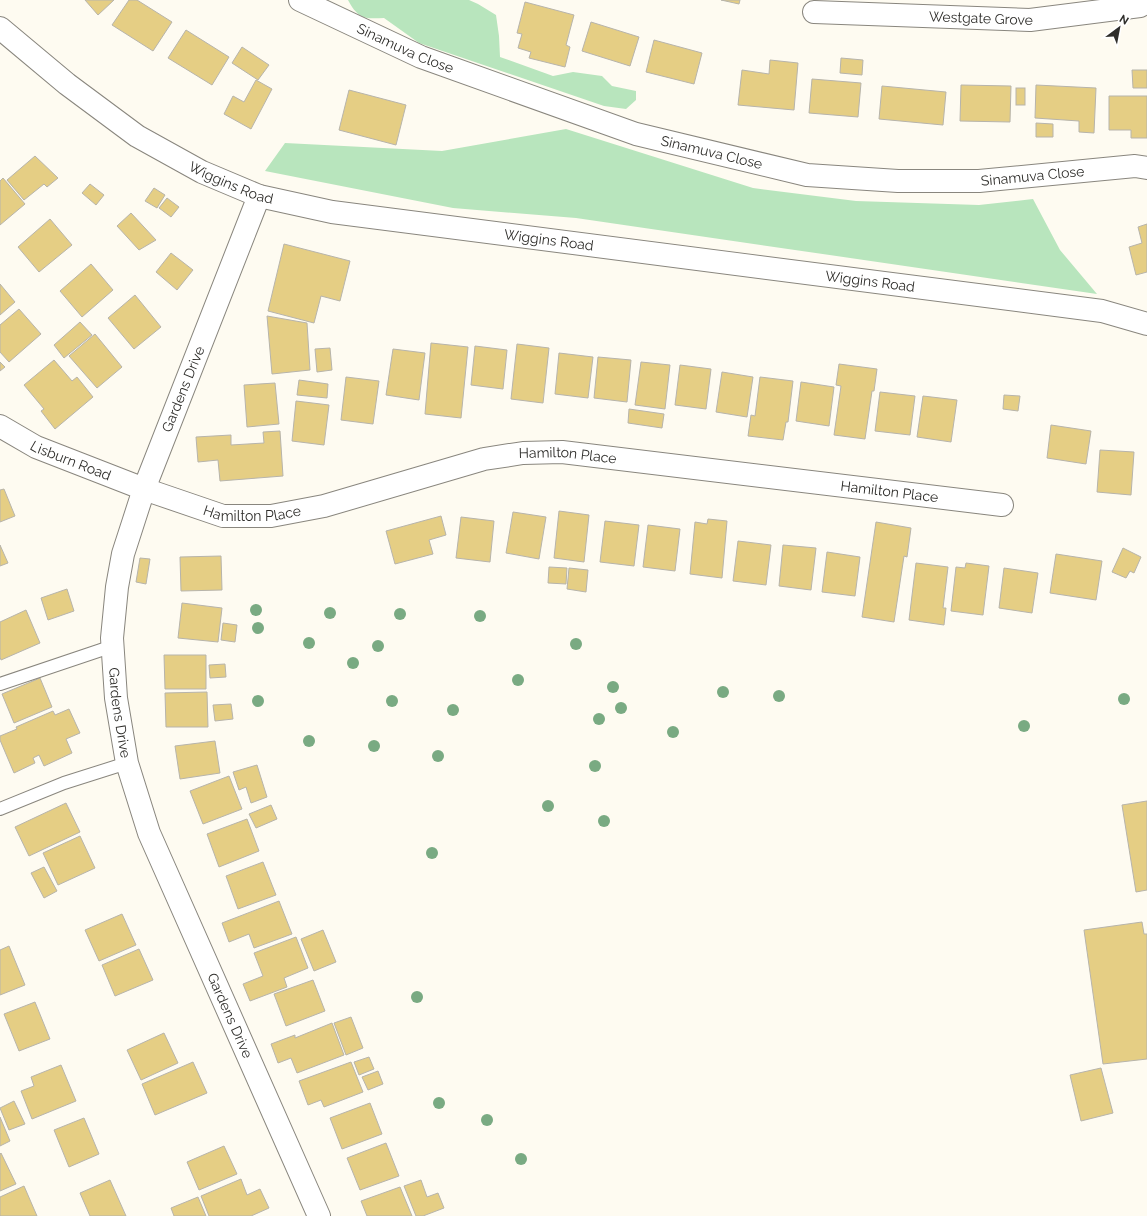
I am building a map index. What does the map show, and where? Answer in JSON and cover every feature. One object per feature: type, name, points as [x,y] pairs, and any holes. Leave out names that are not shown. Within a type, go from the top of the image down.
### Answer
[{"type":"street","name":"Sinamuva Close","points":[[300,0],[421,57],[636,134],[807,174],[898,181],[979,182],[1135,166],[1147,168]]},
{"type":"street","name":"Westgate Grove","points":[[814,12],[1030,20],[1140,6],[1147,2]]},
{"type":"street","name":"Wiggins Road","points":[[0,28],[67,84],[137,136],[202,172],[260,196],[332,212],[1102,311],[1147,324]]},
{"type":"street","name":"Gardens Drive","points":[[260,196],[144,489],[123,554],[112,638],[116,698],[127,763],[149,833],[319,1216]]},
{"type":"street","name":"Lisburn Road","points":[[0,426],[36,447],[144,489]]},
{"type":"street","name":"Hamilton Place","points":[[144,489],[223,516],[271,516],[324,506],[484,459],[523,453],[562,452],[1002,505]]},
{"type":"lane","points":[[0,684],[113,646]]},
{"type":"lane","points":[[0,809],[64,783],[127,763]]},
{"type":"green space","points":[[348,0],[469,0],[496,15],[500,57],[553,76],[573,72],[602,76],[612,86],[636,91],[636,100],[626,109],[604,106],[419,43],[384,18],[367,18],[359,14],[355,11]]},
{"type":"green space","points":[[566,129],[753,188],[856,201],[979,205],[1033,199],[1060,250],[1097,294],[576,218],[453,208],[265,171],[285,143],[442,151]]},
{"type":"building","points":[[85,0],[114,0],[98,15]]},
{"type":"building","points":[[129,0],[137,0],[172,22],[153,51],[112,25]]},
{"type":"building","points":[[721,0],[740,0],[739,4]]},
{"type":"building","points":[[525,2],[574,15],[566,45],[570,47],[565,67],[529,58],[531,52],[518,48],[522,34],[517,33]]},
{"type":"building","points":[[591,22],[639,37],[630,66],[582,51]]},
{"type":"building","points":[[186,30],[229,57],[212,85],[168,58]]},
{"type":"building","points":[[654,40],[702,53],[694,84],[646,72]]},
{"type":"building","points":[[242,47],[269,65],[258,80],[232,63]]},
{"type":"building","points":[[841,58],[863,60],[862,75],[840,73]]},
{"type":"building","points":[[770,60],[798,63],[794,110],[738,105],[742,70],[769,74]]},
{"type":"building","points":[[1132,70],[1147,70],[1147,88],[1133,88]]},
{"type":"building","points":[[812,79],[861,83],[858,117],[809,113]]},
{"type":"building","points":[[256,80],[272,89],[251,129],[224,114],[233,96],[244,102]]},
{"type":"building","points":[[961,85],[1011,86],[1010,122],[960,121]]},
{"type":"building","points":[[1036,85],[1096,88],[1094,133],[1079,132],[1079,121],[1035,118]]},
{"type":"building","points":[[882,86],[946,92],[943,125],[879,119]]},
{"type":"building","points":[[1016,88],[1025,88],[1025,105],[1016,105]]},
{"type":"building","points":[[349,90],[406,105],[396,145],[339,130]]},
{"type":"building","points":[[1109,96],[1147,96],[1147,138],[1131,138],[1131,130],[1109,130]]},
{"type":"building","points":[[1036,123],[1053,124],[1053,137],[1036,137]]},
{"type":"building","points":[[35,156],[58,178],[47,187],[44,184],[24,200],[7,180]]},
{"type":"building","points":[[3,178],[25,204],[0,225],[0,181]]},
{"type":"building","points":[[90,184],[104,195],[96,205],[82,193]]},
{"type":"building","points":[[154,188],[165,195],[157,208],[145,201]]},
{"type":"building","points":[[167,198],[179,207],[171,217],[159,208]]},
{"type":"building","points":[[131,213],[156,240],[139,250],[117,226]]},
{"type":"building","points":[[50,219],[72,245],[39,272],[18,247]]},
{"type":"building","points":[[1147,224],[1147,272],[1136,275],[1129,247],[1142,243],[1138,227]]},
{"type":"building","points":[[284,244],[350,261],[340,301],[321,296],[314,323],[268,311]]},
{"type":"building","points":[[171,253],[193,270],[177,290],[156,272]]},
{"type":"building","points":[[91,264],[113,290],[82,317],[60,291]]},
{"type":"building","points":[[0,284],[15,302],[0,315]]},
{"type":"building","points":[[135,295],[161,327],[134,349],[108,318]]},
{"type":"building","points":[[19,309],[41,334],[9,362],[0,352],[0,325]]},
{"type":"building","points":[[267,316],[307,323],[310,370],[272,374]]},
{"type":"building","points":[[80,322],[92,335],[64,358],[54,345]]},
{"type":"building","points":[[95,334],[122,367],[97,388],[69,356]]},
{"type":"building","points":[[431,343],[468,347],[461,418],[425,414]]},
{"type":"building","points":[[517,344],[549,348],[543,403],[511,399]]},
{"type":"building","points":[[475,346],[507,350],[503,389],[471,385]]},
{"type":"building","points":[[330,348],[332,370],[317,372],[315,349]]},
{"type":"building","points":[[393,349],[425,353],[419,400],[386,395]]},
{"type":"building","points":[[559,353],[593,357],[588,398],[555,394]]},
{"type":"building","points":[[598,357],[631,360],[627,402],[594,398]]},
{"type":"building","points":[[54,360],[72,381],[77,377],[93,397],[55,429],[41,411],[44,409],[24,385]]},
{"type":"building","points":[[0,362],[5,367],[0,371]]},
{"type":"building","points":[[641,362],[670,365],[665,409],[635,405]]},
{"type":"building","points":[[839,364],[877,369],[874,391],[872,391],[865,439],[834,435],[841,386],[836,385]]},
{"type":"building","points":[[680,365],[711,369],[706,409],[675,405]]},
{"type":"building","points":[[722,372],[753,377],[747,417],[716,412]]},
{"type":"building","points":[[346,377],[379,381],[373,424],[341,420]]},
{"type":"building","points":[[760,377],[793,381],[788,422],[786,422],[783,440],[748,436],[751,415],[755,416]]},
{"type":"building","points":[[299,380],[328,384],[327,398],[297,395]]},
{"type":"building","points":[[801,382],[834,387],[829,426],[796,421]]},
{"type":"building","points":[[275,383],[279,424],[247,427],[244,385]]},
{"type":"building","points":[[880,392],[915,396],[910,435],[875,431]]},
{"type":"building","points":[[1004,395],[1020,396],[1018,411],[1003,409]]},
{"type":"building","points":[[923,396],[957,400],[951,442],[917,437]]},
{"type":"building","points":[[296,401],[329,405],[324,445],[292,441]]},
{"type":"building","points":[[629,409],[664,414],[662,428],[628,423]]},
{"type":"building","points":[[1051,425],[1091,431],[1086,464],[1047,458]]},
{"type":"building","points":[[280,431],[283,476],[220,481],[218,460],[198,462],[196,437],[231,435],[231,445],[264,443],[263,432]]},
{"type":"building","points":[[1100,450],[1134,452],[1131,495],[1097,492]]},
{"type":"building","points":[[4,489],[15,516],[0,522],[0,490]]},
{"type":"building","points":[[559,511],[589,515],[584,562],[554,558]]},
{"type":"building","points":[[513,512],[546,517],[539,559],[506,553]]},
{"type":"building","points":[[441,516],[446,535],[429,540],[433,554],[395,564],[386,531]]},
{"type":"building","points":[[461,517],[494,521],[490,562],[456,558]]},
{"type":"building","points":[[708,519],[727,521],[722,578],[690,574],[695,522],[707,524]]},
{"type":"building","points":[[605,521],[639,525],[634,566],[600,562]]},
{"type":"building","points":[[876,522],[911,528],[907,557],[904,556],[894,622],[862,617]]},
{"type":"building","points":[[648,525],[680,529],[675,571],[643,567]]},
{"type":"building","points":[[738,541],[771,545],[766,585],[733,581]]},
{"type":"building","points":[[0,545],[8,563],[0,566]]},
{"type":"building","points":[[783,545],[816,548],[811,590],[779,586]]},
{"type":"building","points":[[1123,548],[1141,557],[1134,573],[1130,571],[1126,578],[1112,572]]},
{"type":"building","points":[[827,552],[860,557],[855,596],[822,592]]},
{"type":"building","points":[[1056,554],[1102,561],[1096,600],[1050,593]]},
{"type":"building","points":[[221,556],[222,590],[181,591],[180,557]]},
{"type":"building","points":[[140,558],[150,559],[146,584],[136,582]]},
{"type":"building","points":[[916,563],[948,567],[943,608],[946,608],[944,625],[909,620]]},
{"type":"building","points":[[966,563],[989,566],[983,615],[951,611],[956,567],[965,568]]},
{"type":"building","points":[[549,567],[567,568],[566,584],[548,583]]},
{"type":"building","points":[[569,568],[588,570],[586,592],[567,589]]},
{"type":"building","points":[[1004,568],[1038,573],[1032,613],[999,608]]},
{"type":"building","points":[[67,589],[74,611],[48,620],[41,598]]},
{"type":"building","points":[[182,603],[222,608],[218,642],[178,638]]},
{"type":"building","points":[[26,610],[40,643],[1,660],[0,622]]},
{"type":"building","points":[[223,623],[237,625],[235,642],[221,640]]},
{"type":"building","points":[[164,655],[206,655],[206,689],[165,689]]},
{"type":"building","points":[[225,664],[226,677],[210,678],[209,665]]},
{"type":"building","points":[[40,678],[52,707],[14,723],[2,694]]},
{"type":"building","points":[[207,692],[208,727],[166,727],[165,693]]},
{"type":"building","points":[[231,704],[233,719],[215,721],[213,705]]},
{"type":"building","points":[[69,709],[80,733],[66,739],[72,753],[44,766],[39,755],[33,758],[35,763],[14,773],[0,740],[0,736],[17,729],[16,727],[53,711],[55,715]]},
{"type":"building","points":[[215,741],[220,773],[180,779],[175,746]]},
{"type":"building","points":[[257,765],[267,797],[251,803],[246,787],[239,790],[233,772]]},
{"type":"building","points":[[229,776],[242,809],[203,824],[190,791]]},
{"type":"building","points":[[1147,801],[1147,890],[1136,892],[1122,805]]},
{"type":"building","points":[[66,803],[80,832],[29,856],[15,827]]},
{"type":"building","points":[[271,805],[277,819],[256,828],[249,814]]},
{"type":"building","points":[[247,819],[259,851],[219,867],[207,834]]},
{"type":"building","points":[[80,836],[95,868],[58,885],[43,853]]},
{"type":"building","points":[[263,862],[276,895],[238,909],[226,876]]},
{"type":"building","points":[[44,867],[57,891],[44,898],[31,873]]},
{"type":"building","points":[[279,901],[292,934],[254,948],[249,934],[229,942],[222,923]]},
{"type":"building","points":[[122,914],[136,945],[99,961],[85,930]]},
{"type":"building","points":[[1142,922],[1144,934],[1147,934],[1147,1059],[1103,1064],[1084,930]]},
{"type":"building","points":[[323,930],[336,962],[314,971],[301,939]]},
{"type":"building","points":[[296,937],[308,968],[284,978],[287,987],[250,1001],[243,984],[263,976],[254,953]]},
{"type":"building","points":[[9,946],[25,985],[0,995],[0,950]]},
{"type":"building","points":[[139,949],[153,980],[115,996],[102,965]]},
{"type":"building","points":[[313,980],[325,1011],[286,1026],[274,994]]},
{"type":"building","points":[[35,1002],[50,1039],[19,1051],[4,1014]]},
{"type":"building","points":[[351,1017],[363,1048],[346,1055],[334,1023]]},
{"type":"building","points":[[332,1023],[344,1055],[297,1073],[291,1058],[278,1063],[271,1044],[295,1035],[295,1038]]},
{"type":"building","points":[[164,1033],[178,1063],[141,1080],[127,1050]]},
{"type":"building","points":[[369,1057],[374,1069],[359,1075],[354,1062]]},
{"type":"building","points":[[193,1062],[207,1093],[155,1115],[142,1084]]},
{"type":"building","points":[[351,1062],[363,1092],[324,1107],[321,1100],[308,1105],[299,1081]]},
{"type":"building","points":[[61,1065],[76,1101],[32,1119],[21,1091],[34,1086],[31,1077]]},
{"type":"building","points":[[1101,1068],[1113,1113],[1081,1121],[1070,1075]]},
{"type":"building","points":[[378,1071],[383,1084],[368,1090],[362,1077]]},
{"type":"building","points":[[14,1101],[25,1124],[9,1130],[0,1108]]},
{"type":"building","points":[[370,1103],[382,1134],[342,1149],[330,1118]]},
{"type":"building","points":[[0,1117],[10,1141],[0,1146]]},
{"type":"building","points":[[84,1118],[99,1154],[69,1167],[54,1130]]},
{"type":"building","points":[[386,1143],[399,1176],[360,1190],[347,1158]]},
{"type":"building","points":[[224,1146],[237,1174],[199,1190],[187,1162]]},
{"type":"building","points":[[1,1153],[16,1184],[0,1191],[0,1154]]},
{"type":"building","points":[[241,1179],[247,1195],[260,1189],[269,1208],[251,1216],[209,1216],[201,1196]]},
{"type":"building","points":[[110,1180],[126,1216],[90,1216],[80,1193]]},
{"type":"building","points":[[421,1180],[427,1197],[438,1193],[444,1208],[423,1216],[416,1216],[404,1186]]},
{"type":"building","points":[[24,1186],[37,1216],[0,1216],[0,1197]]},
{"type":"building","points":[[400,1187],[412,1216],[367,1216],[361,1201]]},
{"type":"building","points":[[198,1197],[206,1216],[174,1216],[171,1208]]}]
